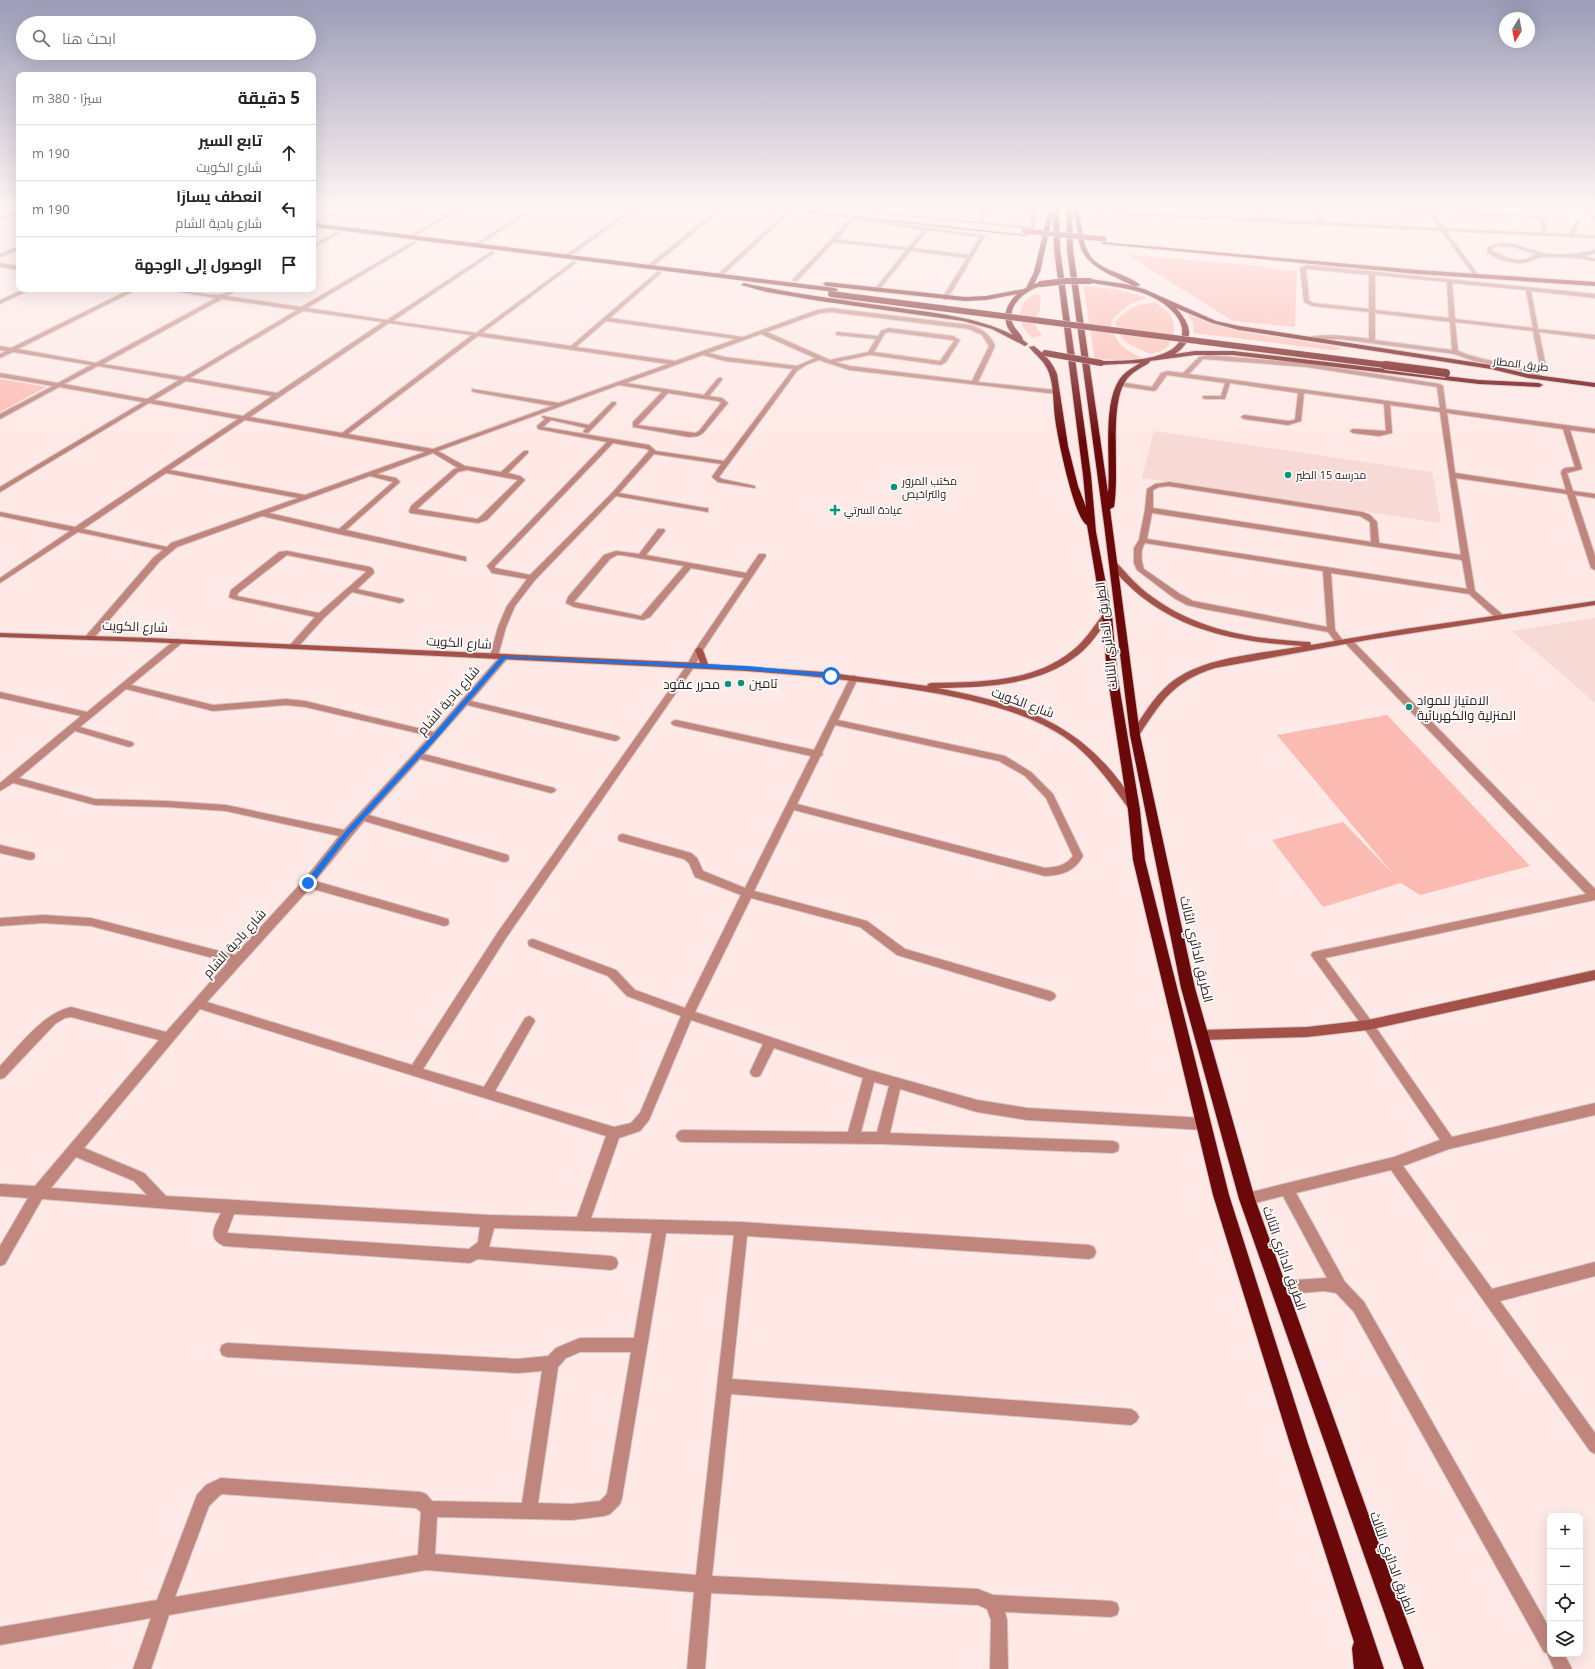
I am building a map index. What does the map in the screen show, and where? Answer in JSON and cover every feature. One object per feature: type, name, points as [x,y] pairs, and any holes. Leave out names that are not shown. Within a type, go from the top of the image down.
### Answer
[{"type":"highway","points":[[745,285],[787,294],[964,319],[994,328],[1045,353],[1078,360],[1101,362],[1150,360],[1169,354],[1181,346],[1185,339],[1186,332],[1181,318],[1159,298]]},
{"type":"highway","points":[[751,285],[833,292]]},
{"type":"highway","points":[[785,285],[1446,370]]},
{"type":"highway","points":[[835,285],[945,298],[986,298],[1026,290],[1039,285]]},
{"type":"highway","points":[[1029,285],[1026,290],[1013,300],[1007,316],[1008,324],[1013,332],[1050,366],[1056,392],[1059,419],[1072,479],[1080,507],[1092,532]]},
{"type":"highway","name":"الطريق الدائري الثالث","points":[[1062,285],[1087,475],[1092,532],[1107,615],[1112,673],[1134,810],[1142,874],[1221,1195],[1299,1444],[1374,1669]]},
{"type":"highway","name":"الطريق الدائري الثالث","points":[[1075,285],[1135,735],[1186,981],[1247,1199],[1414,1669]]},
{"type":"highway","points":[[1113,285],[1148,292]]},
{"type":"highway","points":[[1137,285],[1159,298],[1224,325],[1491,367],[1528,376]]},
{"type":"highway","points":[[1158,358],[1195,353],[1232,353],[1479,382],[1541,382]]},
{"type":"highway","points":[[1108,524],[1113,476],[1113,422],[1115,404],[1120,384],[1132,370],[1150,360]]},
{"type":"highway","name":"طريق المطار","points":[[1446,370],[1528,376],[1541,382],[1595,385]]},
{"type":"highway","name":"طريق المطار","points":[[1446,370],[1541,382],[1595,392]]},
{"type":"highway","points":[[1361,1633],[1364,1669]]},
{"type":"main road","points":[[1113,564],[1138,590],[1155,603],[1174,614],[1213,631],[1257,641],[1327,644]]},
{"type":"main road","points":[[1135,735],[1156,702],[1173,684],[1199,670],[1242,660],[1327,644],[1595,603]]},
{"type":"main road","name":"شارع الكويت","points":[[916,687],[988,684],[1016,680],[1040,674],[1076,652],[1107,615]]},
{"type":"main road","name":"شارع الكويت","points":[[0,635],[179,641],[691,665],[789,671],[916,687],[1008,708],[1042,720],[1072,738],[1088,750],[1109,774],[1134,810]]},
{"type":"main road","points":[[699,650],[705,666]]},
{"type":"main road","points":[[1201,1035],[1307,1032],[1368,1025],[1595,975]]},
{"type":"street","points":[[0,490],[341,285]]},
{"type":"street","points":[[0,581],[442,285]]},
{"type":"street","points":[[343,435],[543,285]]},
{"type":"street","points":[[572,348],[644,285]]},
{"type":"street","points":[[877,290],[881,285]]},
{"type":"street","points":[[945,298],[953,285]]},
{"type":"street","points":[[1305,285],[1307,303],[1595,337]]},
{"type":"street","points":[[1372,285],[1372,341]]},
{"type":"street","points":[[1449,285],[1455,352]]},
{"type":"street","points":[[1487,285],[1595,296]]},
{"type":"street","points":[[1528,289],[1543,367]]},
{"type":"street","points":[[0,302],[22,292]]},
{"type":"street","points":[[0,356],[129,292]]},
{"type":"street","points":[[186,292],[675,363]]},
{"type":"street","points":[[0,417],[230,292]]},
{"type":"street","points":[[89,638],[157,559],[168,549],[183,542],[819,311],[826,310],[970,327],[981,331],[991,342],[992,346],[974,383]]},
{"type":"street","points":[[605,319],[743,339]]},
{"type":"street","points":[[829,362],[870,353],[941,363],[944,361],[957,340],[953,338],[892,330],[883,332],[870,353]]},
{"type":"street","points":[[762,332],[829,362],[856,369],[1056,392]]},
{"type":"street","points":[[838,334],[879,338]]},
{"type":"street","points":[[1306,339],[1330,336],[1455,352],[1465,357],[1520,368],[1541,382]]},
{"type":"street","points":[[0,348],[277,395]]},
{"type":"street","points":[[703,353],[725,359],[797,368]]},
{"type":"street","points":[[1185,375],[1202,358],[1208,357],[1267,361],[1341,370],[1440,386],[1452,476],[1471,592]]},
{"type":"street","points":[[753,487],[720,481],[715,479],[715,476],[797,368],[819,358]]},
{"type":"street","points":[[1120,384],[1152,389],[1155,388],[1165,373],[1595,431]]},
{"type":"street","points":[[0,375],[433,451],[463,468],[518,477],[521,478],[522,481],[482,520],[474,521],[413,511],[414,508],[456,470],[463,468]]},
{"type":"street","points":[[705,397],[720,378]]},
{"type":"street","points":[[1205,397],[1218,399],[1223,398],[1228,381]]},
{"type":"street","points":[[619,384],[720,399],[725,403],[699,434],[689,435],[635,426],[635,423],[666,391]]},
{"type":"street","points":[[474,390],[560,405]]},
{"type":"street","points":[[1244,417],[1288,423],[1298,421],[1301,391]]},
{"type":"street","points":[[1353,431],[1379,434],[1389,433],[1388,402]]},
{"type":"street","points":[[581,436],[614,403]]},
{"type":"street","points":[[537,413],[550,418],[590,427]]},
{"type":"street","points":[[550,418],[540,426],[540,428],[651,448],[653,451],[652,452]]},
{"type":"street","points":[[1566,427],[1579,468],[1564,471],[1569,492],[1595,568]]},
{"type":"street","points":[[532,578],[495,571],[491,566],[611,441]]},
{"type":"street","points":[[503,474],[526,452]]},
{"type":"street","points":[[652,452],[725,463]]},
{"type":"street","points":[[499,656],[502,627],[511,606],[532,578],[614,494],[652,452]]},
{"type":"street","points":[[164,471],[306,497]]},
{"type":"street","points":[[339,532],[397,482],[396,480],[370,474]]},
{"type":"street","points":[[1452,476],[1595,496]]},
{"type":"street","points":[[1375,544],[1374,521],[1371,517],[1362,514],[1169,484],[1150,489],[1149,510],[1143,541],[1138,548],[1138,563],[1141,570],[1171,592],[1190,603],[1204,607],[1331,630],[1595,896]]},
{"type":"street","points":[[614,494],[705,510]]},
{"type":"street","points":[[1149,510],[1465,558]]},
{"type":"street","points":[[0,514],[168,549]]},
{"type":"street","points":[[260,514],[463,559]]},
{"type":"street","points":[[640,556],[661,530]]},
{"type":"street","points":[[1143,541],[1471,592],[1500,617]]},
{"type":"street","points":[[293,647],[321,616],[352,590],[370,573],[370,571],[287,553],[282,554],[232,594],[233,597],[321,616]]},
{"type":"street","points":[[689,565],[647,616],[643,618],[630,617],[570,603],[571,599],[611,554],[621,553],[640,556],[689,565],[748,576]]},
{"type":"street","points":[[415,1071],[502,934],[691,665],[699,650],[762,556]]},
{"type":"street","points":[[1327,570],[1331,630]]},
{"type":"street","points":[[352,590],[400,601]]},
{"type":"street","points":[[0,788],[179,641]]},
{"type":"street","name":"شارع بادية الشام","points":[[0,1259],[40,1192],[74,1150],[168,1038],[308,883],[346,834],[465,702],[499,656]]},
{"type":"street","points":[[198,1004],[614,1133],[632,1129],[640,1124],[645,1116],[688,1014],[747,893],[818,754],[854,678]]},
{"type":"street","points":[[125,686],[213,708],[286,702],[305,704],[330,708],[436,735]]},
{"type":"street","points":[[0,696],[88,715]]},
{"type":"street","points":[[465,702],[615,738]]},
{"type":"street","points":[[792,806],[1044,872],[1062,870],[1072,865],[1078,856],[1050,796],[1028,774],[1002,758],[833,722]]},
{"type":"street","points":[[676,724],[818,754]]},
{"type":"street","points":[[73,728],[129,744]]},
{"type":"street","points":[[418,755],[551,790]]},
{"type":"street","points":[[11,779],[95,802],[167,804],[226,808],[346,834]]},
{"type":"street","points":[[362,817],[504,858]]},
{"type":"street","points":[[622,838],[686,856],[693,861],[699,874],[747,893],[863,924],[873,929],[889,944],[901,952],[1050,996]]},
{"type":"street","points":[[0,849],[30,856]]},
{"type":"street","points":[[308,883],[444,922]]},
{"type":"street","points":[[1449,1142],[1368,1025],[1316,955],[1595,896]]},
{"type":"street","points":[[0,922],[43,919],[90,922],[237,960]]},
{"type":"street","points":[[533,943],[612,973],[618,977],[626,989],[631,993],[688,1014],[870,1075],[977,1106],[1027,1114],[1204,1124]]},
{"type":"street","points":[[0,1074],[50,1021],[62,1014],[71,1012],[168,1038]]},
{"type":"street","points":[[487,1094],[529,1020]]},
{"type":"street","points":[[756,1072],[771,1042]]},
{"type":"street","points":[[853,1137],[870,1075]]},
{"type":"street","points":[[882,1138],[896,1082]]},
{"type":"street","points":[[1247,1199],[1394,1163],[1449,1142],[1595,1109]]},
{"type":"street","points":[[582,1223],[614,1133]]},
{"type":"street","points":[[682,1136],[853,1137],[1113,1147]]},
{"type":"street","points":[[74,1150],[139,1177],[162,1202]]},
{"type":"street","points":[[1394,1163],[1595,1446]]},
{"type":"street","points":[[0,1190],[230,1207],[488,1221],[741,1229],[1089,1252]]},
{"type":"street","points":[[1287,1190],[1340,1287],[1359,1307],[1547,1641]]},
{"type":"street","points":[[230,1207],[220,1231],[220,1236],[224,1239],[470,1256],[478,1253],[612,1263]]},
{"type":"street","points":[[478,1253],[483,1247],[488,1221]]},
{"type":"street","points":[[142,1669],[202,1501],[212,1491],[220,1486],[420,1500],[429,1509],[572,1512],[604,1508],[614,1498],[660,1226]]},
{"type":"street","points":[[696,1669],[703,1584],[741,1229]]},
{"type":"street","points":[[1488,1297],[1595,1269]]},
{"type":"street","points":[[1278,1288],[1324,1284],[1340,1287]]},
{"type":"street","points":[[529,1511],[551,1363],[561,1353],[580,1345],[639,1345]]},
{"type":"street","points":[[227,1350],[518,1366],[551,1363]]},
{"type":"street","points":[[724,1386],[1131,1417]]},
{"type":"street","points":[[426,1562],[429,1509]]},
{"type":"street","points":[[0,1636],[426,1562],[703,1584],[978,1597],[993,1604],[1111,1609]]},
{"type":"street","points":[[993,1604],[999,1620],[999,1669]]},
{"type":"street","points":[[1557,1657],[1563,1669]]},
{"type":"shaded area","points":[[1175,285],[1297,285],[1295,327],[1233,321]]},
{"type":"shaded area","points":[[1083,286],[1115,289],[1148,298],[1127,306],[1111,322],[1118,341],[1124,348],[1141,358],[1119,360],[1095,359]]},
{"type":"shaded area","points":[[1035,294],[1041,296],[1040,309],[1034,322],[1042,335],[1033,338],[1023,327],[1020,315],[1023,304],[1028,298]]},
{"type":"shaded area","points":[[1155,302],[1171,317],[1174,332],[1169,345],[1166,348],[1151,354],[1129,344],[1121,337],[1115,322],[1133,308]]},
{"type":"shaded area","points":[[1188,315],[1209,323],[1238,331],[1343,349],[1332,350],[1194,333],[1193,323]]},
{"type":"shaded area","points":[[0,379],[46,387],[0,412]]},
{"type":"shaded area","name":"مدرسه 15 الطير","points":[[1154,431],[1432,472],[1441,523],[1142,478]]},
{"type":"shaded area","points":[[1595,618],[1595,703],[1512,631]]},
{"type":"shaded area","points":[[1387,715],[1530,866],[1420,895],[1401,883],[1323,907],[1272,840],[1343,822],[1395,876],[1277,735]]},
{"type":"place","name":"مدرسه 15 الطير","points":[[1288,475]]},
{"type":"place","name":"مكتب المرور والتراخيص","points":[[894,487]]},
{"type":"place","name":"عيادة السرتي","points":[[835,510]]},
{"type":"place","name":"تامين","points":[[741,683]]},
{"type":"place","name":"محرر عقود","points":[[728,684]]},
{"type":"place","name":"الامتياز للمواد المنزلية والكهربائية","points":[[1409,707]]},
{"type":"route","points":[[308,883],[346,834],[436,735],[504,657],[747,668],[831,676]]}]
